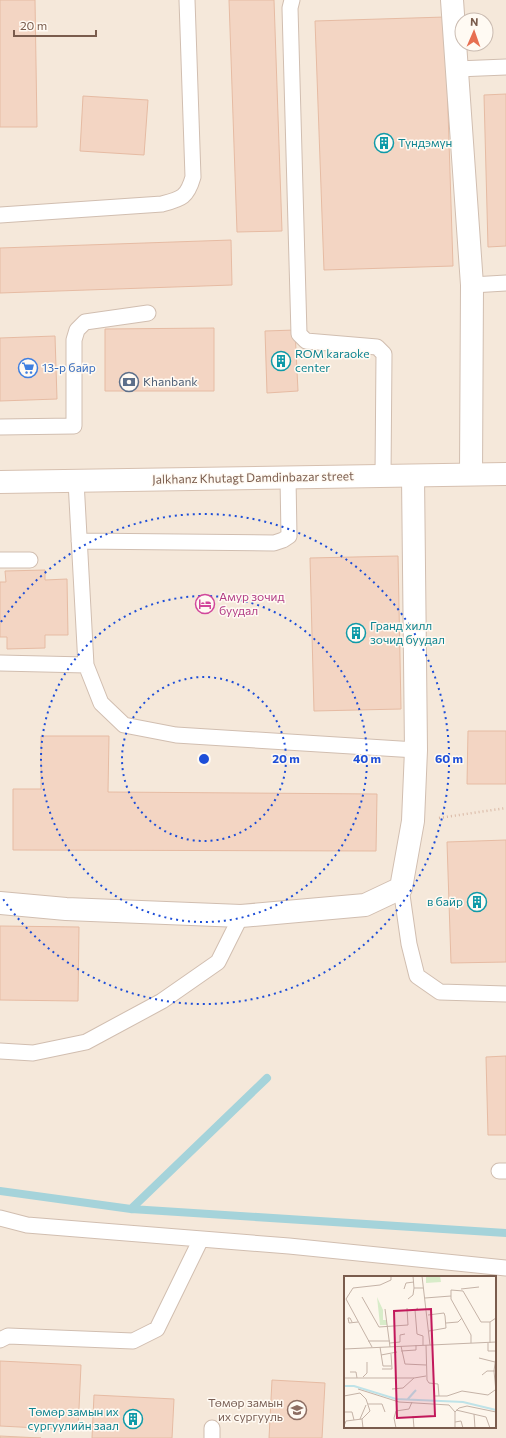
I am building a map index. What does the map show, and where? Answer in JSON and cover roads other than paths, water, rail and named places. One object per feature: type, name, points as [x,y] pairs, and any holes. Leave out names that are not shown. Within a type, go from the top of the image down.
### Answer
[{"type":"street","points":[[452,0],[472,285],[471,474]]},
{"type":"street","name":"Jalkhanz Khutagt Damdinbazar street","points":[[0,482],[506,474]]},
{"type":"street","points":[[0,903],[66,909],[241,916],[366,905],[401,888],[413,821],[416,750],[412,476]]},
{"type":"lane","points":[[0,215],[162,204],[180,199],[189,189],[193,177],[187,0]]},
{"type":"lane","points":[[292,0],[290,8],[299,334],[306,341],[377,347],[384,354],[383,476]]},
{"type":"lane","points":[[457,69],[506,67]]},
{"type":"lane","points":[[472,285],[506,283]]},
{"type":"lane","points":[[0,428],[74,426],[74,340],[77,330],[84,322],[148,313]]},
{"type":"lane","points":[[79,542],[274,543],[289,536],[288,478]]},
{"type":"lane","points":[[76,481],[86,665],[101,703],[124,725],[176,735],[416,750]]},
{"type":"lane","points":[[0,560],[30,560]]},
{"type":"lane","points":[[0,663],[86,665]]},
{"type":"lane","points":[[401,888],[409,944],[417,976],[440,992],[506,994]]},
{"type":"lane","points":[[0,1051],[33,1053],[86,1042],[162,1001],[218,962],[241,916]]},
{"type":"lane","points":[[0,1218],[27,1225],[289,1246],[506,1268]]},
{"type":"lane","points":[[0,1340],[8,1336],[133,1341],[157,1329],[201,1239]]},
{"type":"waterway","points":[[131,1209],[267,1078]]},
{"type":"waterway","points":[[0,1191],[131,1209],[506,1233]]},
{"type":"place","name":"Түндэмүн","points":[[384,143]]},
{"type":"place","name":"ROM karaoke center","points":[[281,361]]},
{"type":"place","name":"13-р байр","points":[[28,368]]},
{"type":"place","name":"Khanbank","points":[[129,382]]},
{"type":"place","name":"Амур зочид буудал","points":[[205,604]]},
{"type":"place","name":"Гранд хилл зочид буудал","points":[[356,633]]},
{"type":"place","name":"в байр","points":[[477,902]]},
{"type":"place","name":"Төмөр замын их сургууль","points":[[297,1410]]},
{"type":"place","name":"Төмөр замын их сургуулийн заал","points":[[133,1419]]}]
